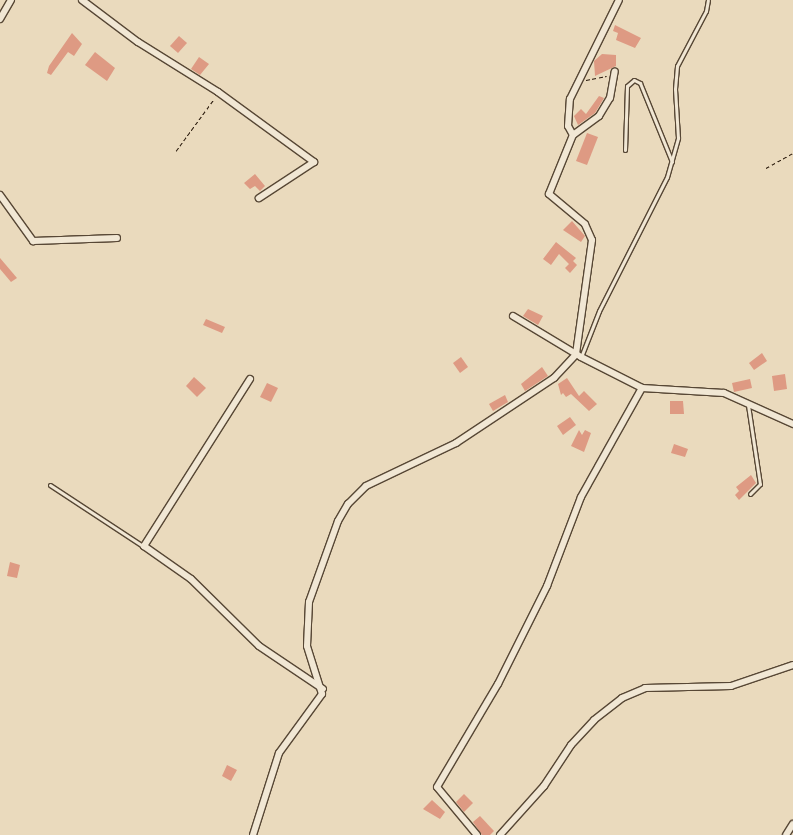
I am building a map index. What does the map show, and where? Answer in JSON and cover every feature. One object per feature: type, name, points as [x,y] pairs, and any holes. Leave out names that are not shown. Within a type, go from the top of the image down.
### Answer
[{"type":"street","points":[[0,19],[11,0]]},
{"type":"street","points":[[82,0],[138,42],[218,92],[314,162],[259,198]]},
{"type":"street","points":[[573,135],[568,126],[567,113],[578,79],[619,0]]},
{"type":"street","points":[[253,835],[279,753],[320,699],[323,690],[308,646],[309,602],[338,521],[348,504],[374,481],[456,443],[554,378],[579,355],[592,240],[585,224],[549,194],[573,135],[599,116],[610,98],[615,73]]},
{"type":"street","points":[[0,195],[33,241],[118,238]]},
{"type":"street","points":[[513,316],[579,355],[642,388],[724,393],[793,424]]},
{"type":"street","points":[[250,379],[144,546],[191,579],[259,646],[323,690]]},
{"type":"street","points":[[477,835],[437,787],[498,684],[547,586],[581,497],[642,388]]},
{"type":"street","points":[[500,835],[544,786],[571,744],[594,720],[622,698],[645,688],[730,686],[793,665]]},
{"type":"street","points":[[786,835],[793,824]]},
{"type":"lane","points":[[579,355],[672,162],[678,138],[675,89],[677,66],[706,11],[708,0]]},
{"type":"lane","points":[[625,150],[627,86],[634,80],[640,83],[672,162]]},
{"type":"lane","points":[[748,404],[760,484],[750,494]]},
{"type":"lane","points":[[50,485],[144,546]]},
{"type":"path","points":[[578,79],[615,73]]},
{"type":"path","points":[[176,151],[206,115],[218,92]]},
{"type":"path","points":[[766,168],[793,153]]},
{"type":"building","points":[[615,25],[641,38],[635,48],[616,40],[618,33],[613,31]]},
{"type":"building","points":[[72,33],[82,44],[74,56],[68,52],[51,75],[47,73],[49,66]]},
{"type":"building","points":[[179,36],[187,43],[178,53],[170,46]]},
{"type":"building","points":[[95,52],[115,68],[107,81],[85,65]]},
{"type":"building","points":[[602,54],[616,55],[616,66],[595,76],[594,61]]},
{"type":"building","points":[[199,57],[209,64],[200,75],[191,69]]},
{"type":"building","points":[[599,96],[604,98],[595,113],[578,125],[574,116],[581,109],[586,114]]},
{"type":"building","points":[[587,133],[598,137],[587,165],[576,161]]},
{"type":"building","points":[[255,174],[265,186],[260,191],[255,186],[250,189],[244,183]]},
{"type":"building","points":[[572,221],[585,236],[581,242],[563,230]]},
{"type":"building","points":[[556,242],[576,258],[573,261],[577,265],[570,273],[565,268],[569,264],[559,254],[551,265],[543,259]]},
{"type":"building","points":[[0,258],[17,278],[11,282],[0,269]]},
{"type":"building","points":[[528,309],[543,316],[538,325],[523,316]]},
{"type":"building","points":[[206,319],[225,327],[222,333],[203,325]]},
{"type":"building","points":[[762,353],[767,361],[754,370],[749,363]]},
{"type":"building","points":[[461,357],[468,367],[460,373],[453,363]]},
{"type":"building","points":[[542,367],[548,376],[525,391],[521,384]]},
{"type":"building","points":[[785,374],[787,389],[774,391],[772,376]]},
{"type":"building","points":[[194,377],[206,388],[197,397],[186,386]]},
{"type":"building","points":[[567,378],[579,396],[584,391],[597,404],[589,411],[571,394],[566,397],[563,393],[561,395],[558,384]]},
{"type":"building","points":[[750,379],[752,388],[734,392],[732,383]]},
{"type":"building","points":[[267,383],[278,388],[271,402],[260,397]]},
{"type":"building","points":[[505,395],[508,402],[493,411],[489,404]]},
{"type":"building","points":[[670,401],[683,401],[684,414],[670,414]]},
{"type":"building","points":[[570,417],[576,425],[563,435],[557,426]]},
{"type":"building","points":[[579,430],[582,435],[585,430],[591,433],[584,452],[571,446]]},
{"type":"building","points":[[674,444],[688,449],[685,457],[671,453]]},
{"type":"building","points":[[751,475],[756,483],[739,500],[735,495],[739,491],[736,487]]},
{"type":"building","points":[[10,562],[20,565],[17,578],[7,576]]},
{"type":"building","points":[[227,765],[237,770],[231,781],[222,776]]},
{"type":"building","points":[[464,794],[473,803],[464,812],[456,802]]},
{"type":"building","points":[[432,800],[445,812],[440,819],[423,809]]},
{"type":"building","points":[[480,816],[494,831],[490,835],[482,835],[473,822]]}]
